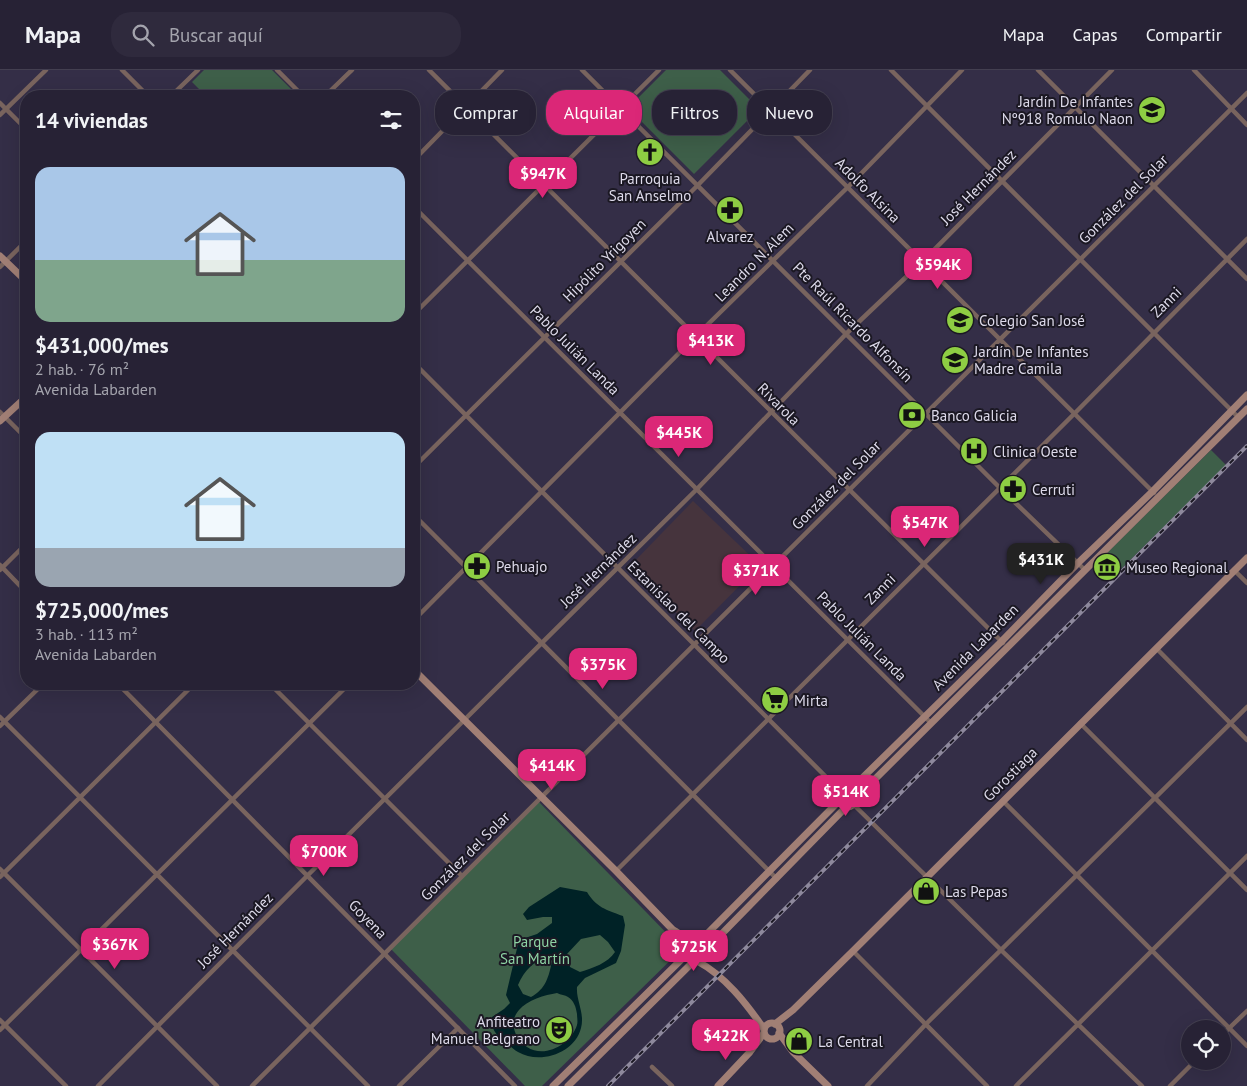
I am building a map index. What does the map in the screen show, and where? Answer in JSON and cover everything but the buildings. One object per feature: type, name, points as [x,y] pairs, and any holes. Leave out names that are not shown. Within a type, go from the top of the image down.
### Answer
[{"type":"main road","points":[[2,262],[20,276]]},
{"type":"main road","name":"Avenida Labarden","points":[[696,944],[844,795],[1001,642],[1078,563],[1153,491],[1247,395]]},
{"type":"main road","points":[[2,417],[20,402]]},
{"type":"main road","name":"Avenida Labarden","points":[[704,953],[931,723],[1247,408]]},
{"type":"main road","name":"Gorostiaga","points":[[718,1086],[1247,558]]},
{"type":"main road","points":[[420,676],[673,930],[690,959],[713,970]]},
{"type":"main road","points":[[853,793],[852,803],[842,805],[844,795],[853,793]]},
{"type":"main road","points":[[673,930],[702,946],[713,970],[828,1086]]},
{"type":"main road","points":[[553,1086],[687,953],[689,946],[696,944]]},
{"type":"main road","points":[[568,1086],[695,961],[701,960],[704,953]]},
{"type":"street","points":[[25,90],[46,70]]},
{"type":"street","points":[[122,70],[142,90]]},
{"type":"street","points":[[177,90],[198,70]]},
{"type":"street","points":[[276,70],[297,90]]},
{"type":"street","points":[[331,90],[352,70]]},
{"type":"street","name":"Rivarola","points":[[429,70],[448,90]]},
{"type":"street","points":[[482,90],[502,70]]},
{"type":"street","name":"Pte Raúl Ricardo Alfonsín","points":[[582,70],[603,90]]},
{"type":"street","points":[[638,90],[659,70]]},
{"type":"street","name":"Adolfo Alsina","points":[[730,70],[750,90]]},
{"type":"street","name":"Hipólito Yrigoyen","points":[[790,90],[810,70]]},
{"type":"street","points":[[891,70],[1238,417]]},
{"type":"street","name":"Leandro N. Alem","points":[[420,614],[695,337],[848,187],[962,70]]},
{"type":"street","points":[[1038,70],[1247,279]]},
{"type":"street","name":"José Hernández","points":[[98,1086],[697,489],[847,334],[923,261],[1112,70]]},
{"type":"street","points":[[1194,70],[1247,125]]},
{"type":"street","name":"González del Solar","points":[[252,1086],[1247,93]]},
{"type":"street","points":[[0,116],[20,95]]},
{"type":"street","points":[[0,102],[20,123]]},
{"type":"street","name":"Pte Raúl Ricardo Alfonsín","points":[[642,129],[1000,487],[1086,570]]},
{"type":"street","name":"Hipólito Yrigoyen","points":[[420,461],[747,134]]},
{"type":"street","points":[[420,154],[438,135]]},
{"type":"street","name":"Rivarola","points":[[493,135],[1008,648]]},
{"type":"street","points":[[420,308],[593,135]]},
{"type":"street","name":"Adolfo Alsina","points":[[795,135],[1158,497]]},
{"type":"street","name":"Pablo Julián Landa","points":[[420,213],[931,723]]},
{"type":"street","name":"Zanni","points":[[616,871],[1247,239]]},
{"type":"street","points":[[2,262],[20,246]]},
{"type":"street","name":"Estanislao del Campo","points":[[420,369],[844,795]]},
{"type":"street","points":[[2,417],[20,433]]},
{"type":"street","points":[[420,521],[777,878]]},
{"type":"street","points":[[20,550],[1,568],[20,586]]},
{"type":"street","points":[[1235,571],[1247,583]]},
{"type":"street","points":[[1157,649],[1247,740]]},
{"type":"street","points":[[0,726],[37,690]]},
{"type":"street","name":"Goyena","points":[[124,690],[516,1086]]},
{"type":"street","points":[[0,877],[188,690]]},
{"type":"street","points":[[276,690],[462,876]]},
{"type":"street","points":[[0,1030],[308,722],[343,690]]},
{"type":"street","points":[[867,1086],[926,1024],[1247,707]]},
{"type":"street","points":[[0,717],[368,1086]]},
{"type":"street","points":[[1080,724],[1247,890]]},
{"type":"street","points":[[1003,801],[1221,1020]]},
{"type":"street","points":[[852,803],[1142,1086]]},
{"type":"street","points":[[1016,1086],[1247,856]]},
{"type":"street","points":[[0,869],[217,1086]]},
{"type":"street","points":[[853,951],[988,1086]]},
{"type":"street","points":[[1231,1026],[1247,1011]]},
{"type":"street","points":[[0,1020],[66,1086]]},
{"type":"street","points":[[399,1086],[458,1028]]},
{"type":"street","points":[[1231,1030],[1247,1046]]},
{"type":"street","points":[[652,1067],[672,1086]]},
{"type":"street","points":[[1170,1086],[1186,1070]]},
{"type":"shaded area","points":[[693,501],[760,565],[695,631],[629,567]]},
{"type":"shaded area","points":[[560,887],[587,892],[602,907],[623,916],[625,925],[621,951],[616,963],[585,978],[577,987],[582,1023],[577,1037],[564,1050],[546,1057],[527,1056],[516,1051],[498,1036],[492,1024],[492,1017],[510,1003],[506,995],[519,940],[537,934],[552,923],[552,917],[527,920],[523,914],[529,907]],"holes":[[[600,935],[615,952],[612,956],[600,965],[580,972],[570,967],[567,954],[581,939]],[[548,955],[552,961],[546,982],[531,997],[523,994],[518,985],[523,975],[534,964]],[[557,993],[572,1000],[577,1011],[577,1025],[574,1032],[556,1048],[542,1051],[534,1050],[523,1044],[516,1035],[514,1030],[516,1015],[522,1006],[536,998]]]},
{"type":"green space","points":[[204,70],[272,70],[292,90],[200,90],[192,82]]},
{"type":"green space","points":[[666,70],[720,70],[747,97],[747,121],[737,131],[737,90],[652,90],[652,132],[642,122],[642,94]]},
{"type":"green space","points":[[655,135],[733,135],[694,174]]},
{"type":"green space","points":[[1211,450],[1226,465],[1120,570],[1105,555]]},
{"type":"green space","name":"Parque San Martín","points":[[539,802],[682,949],[542,1086],[525,1086],[390,948]]},
{"type":"railway","points":[[608,1086],[1247,446]]},
{"type":"place","name":"Jardín De Infantes Nº918 Romulo Naon","points":[[1152,110]]},
{"type":"place","name":"Parroquia San Anselmo","points":[[650,152]]},
{"type":"place","name":"Alvarez","points":[[730,210]]},
{"type":"place","name":"Colegio San José","points":[[960,320]]},
{"type":"place","name":"Jardín De Infantes Madre Camila","points":[[955,360]]},
{"type":"place","name":"Banco Galicia","points":[[912,415]]},
{"type":"place","name":"Clinica Oeste","points":[[974,451]]},
{"type":"place","name":"Cerruti","points":[[1013,489]]},
{"type":"place","name":"Pehuajo","points":[[477,566]]},
{"type":"place","name":"Museo Regional","points":[[1107,567]]},
{"type":"place","name":"Mirta","points":[[775,700]]},
{"type":"place","name":"Las Pepas","points":[[926,891]]},
{"type":"place","name":"Anfiteatro Manuel Belgrano","points":[[559,1030]]},
{"type":"place","name":"La Central","points":[[799,1041]]}]
